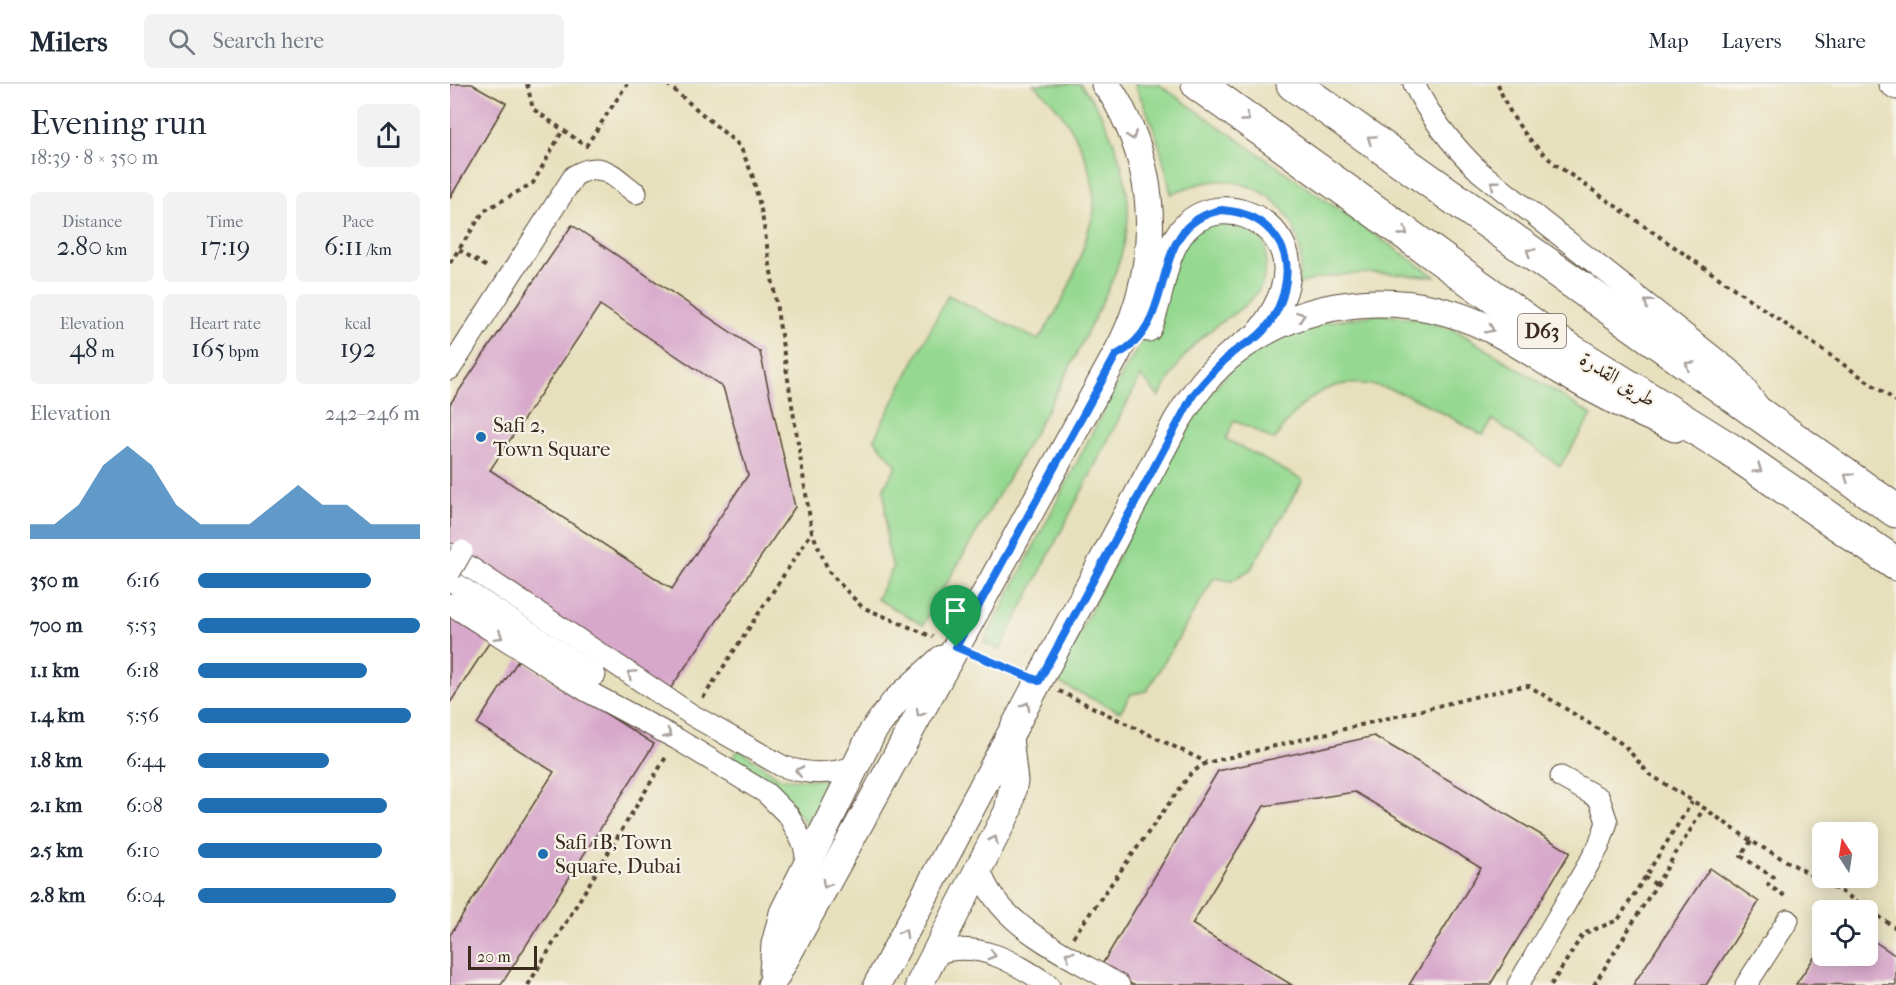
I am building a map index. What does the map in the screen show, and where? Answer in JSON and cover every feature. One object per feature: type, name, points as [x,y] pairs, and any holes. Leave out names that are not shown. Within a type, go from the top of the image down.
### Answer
[{"type":"main road","name":"طريق القدرة","points":[[1198,84],[1551,338],[1729,449],[1896,564]]},
{"type":"main road","name":"D63","points":[[1293,84],[1896,511]]},
{"type":"street","points":[[772,983],[1116,355],[1138,305],[1145,278],[1150,221],[1148,193],[1134,138],[1123,112],[1105,84]]},
{"type":"street","points":[[1414,84],[1432,118],[1454,147],[1480,172],[1735,374],[1756,400],[1762,417]]},
{"type":"street","points":[[1889,84],[1896,89]]},
{"type":"street","points":[[450,369],[574,176],[588,167],[600,167],[636,193]]},
{"type":"street","points":[[1116,355],[1134,345],[1146,330],[1177,238],[1196,218],[1222,210],[1236,211],[1261,221],[1275,236],[1284,254],[1287,267],[1282,295],[1270,320],[1259,335]]},
{"type":"street","points":[[877,985],[1193,395],[1234,352],[1259,335],[1290,320],[1332,307],[1384,303],[1436,309],[1486,326],[1617,402],[1729,449]]},
{"type":"street","points":[[450,572],[456,553],[595,674],[677,739],[766,793],[789,816],[804,845],[807,861]]},
{"type":"street","points":[[450,580],[595,674]]},
{"type":"street","points":[[450,604],[595,674],[692,715],[782,766],[796,771],[827,774],[856,766]]},
{"type":"street","points":[[772,983],[778,928],[807,861],[873,731],[895,702],[956,647]]},
{"type":"street","points":[[919,985],[1002,825],[1012,796],[1014,767],[1009,738]]},
{"type":"street","points":[[1518,985],[1599,846],[1607,822],[1599,798],[1561,777]]},
{"type":"street","points":[[980,868],[983,882],[997,903],[1023,927],[1119,985]]},
{"type":"street","points":[[1746,985],[1788,920]]},
{"type":"street","points":[[935,954],[952,948],[973,949],[1014,962],[1049,985]]},
{"type":"path","points":[[527,84],[533,109],[585,146],[627,84]]},
{"type":"path","points":[[667,84],[740,146],[752,174],[762,214],[812,532],[829,572],[862,606],[1039,681],[1206,763]]},
{"type":"path","points":[[1498,84],[1511,113],[1523,132],[1555,164],[1896,401]]},
{"type":"path","points":[[450,264],[484,212],[533,183],[563,130]]},
{"type":"path","points":[[459,250],[507,280]]},
{"type":"path","points":[[1063,951],[1191,773],[1206,763],[1528,686],[1624,745],[1649,774],[1704,808],[1750,841],[1845,894],[1896,928]]},
{"type":"path","points":[[1551,985],[1583,934],[1618,920],[1692,802]]},
{"type":"path","points":[[1594,985],[1704,808]]},
{"type":"path","points":[[1750,841],[1741,856],[1773,877],[1768,885],[1797,904],[1788,920]]},
{"type":"path","points":[[1644,877],[1657,885]]},
{"type":"green space","points":[[1033,84],[1080,84],[1101,114],[1117,151],[1127,191],[1127,227],[1121,257],[1110,285],[1065,377],[923,625],[877,599],[893,568],[887,544],[884,487],[897,466],[874,439],[948,295],[1038,340],[1055,315],[1068,288],[1093,214],[1094,192],[1085,157],[1068,124],[1046,95]]},
{"type":"green space","points":[[1134,84],[1158,84],[1436,277],[1367,273],[1332,276],[1298,284],[1301,265],[1295,230],[1287,215],[1261,192],[1244,185],[1218,181],[1197,184],[1171,194],[1157,138]]},
{"type":"green space","points":[[1238,219],[1265,243],[1266,265],[1263,281],[1256,294],[1193,346],[1159,397],[1141,376],[1000,650],[984,643],[1124,371],[1153,322],[1187,231]]},
{"type":"green space","points":[[1380,314],[1419,319],[1459,332],[1592,415],[1560,466],[1493,420],[1483,435],[1423,403],[1378,386],[1355,384],[1334,386],[1314,396],[1297,410],[1274,440],[1234,420],[1226,439],[1303,480],[1251,569],[1232,581],[1214,578],[1147,691],[1131,694],[1120,712],[1055,681],[1184,425],[1233,366],[1272,340],[1303,326]]},
{"type":"green space","points":[[738,749],[782,779],[835,780],[810,831],[795,810],[785,801],[731,763]]},
{"type":"building","points":[[450,84],[472,84],[506,103],[450,198]]},
{"type":"building","name":"Safi 2, Town Square","points":[[572,225],[760,352],[795,507],[666,695],[450,549],[450,404]],"holes":[[[600,305],[723,387],[748,475],[672,589],[490,470]]]},
{"type":"building","points":[[450,610],[493,637],[450,703]]},
{"type":"building","name":"Safi 1B, Town Square, Dubai","points":[[519,659],[654,744],[501,985],[450,985],[450,935],[554,772],[477,724]]},
{"type":"building","points":[[1374,736],[1570,852],[1490,985],[1409,985],[1481,868],[1355,792],[1264,806],[1192,924],[1292,985],[1133,985],[1101,966],[1218,771]]},
{"type":"building","points":[[1710,868],[1759,902],[1706,985],[1633,985]]},
{"type":"building","points":[[1878,944],[1896,956],[1896,985],[1796,984],[1812,961],[1812,966],[1878,966]]},
{"type":"place","name":"Safi 2, Town Square","points":[[481,437]]},
{"type":"place","name":"Safi 1B, Town Square, Dubai","points":[[543,854]]},
{"type":"route","points":[[1236,211],[1261,221],[1279,241],[1287,267],[1279,304],[1259,335],[1234,352],[1212,372],[1193,395],[1039,681],[956,647],[1116,355],[1134,345],[1151,321],[1177,238],[1196,218],[1209,212],[1236,211]]}]
